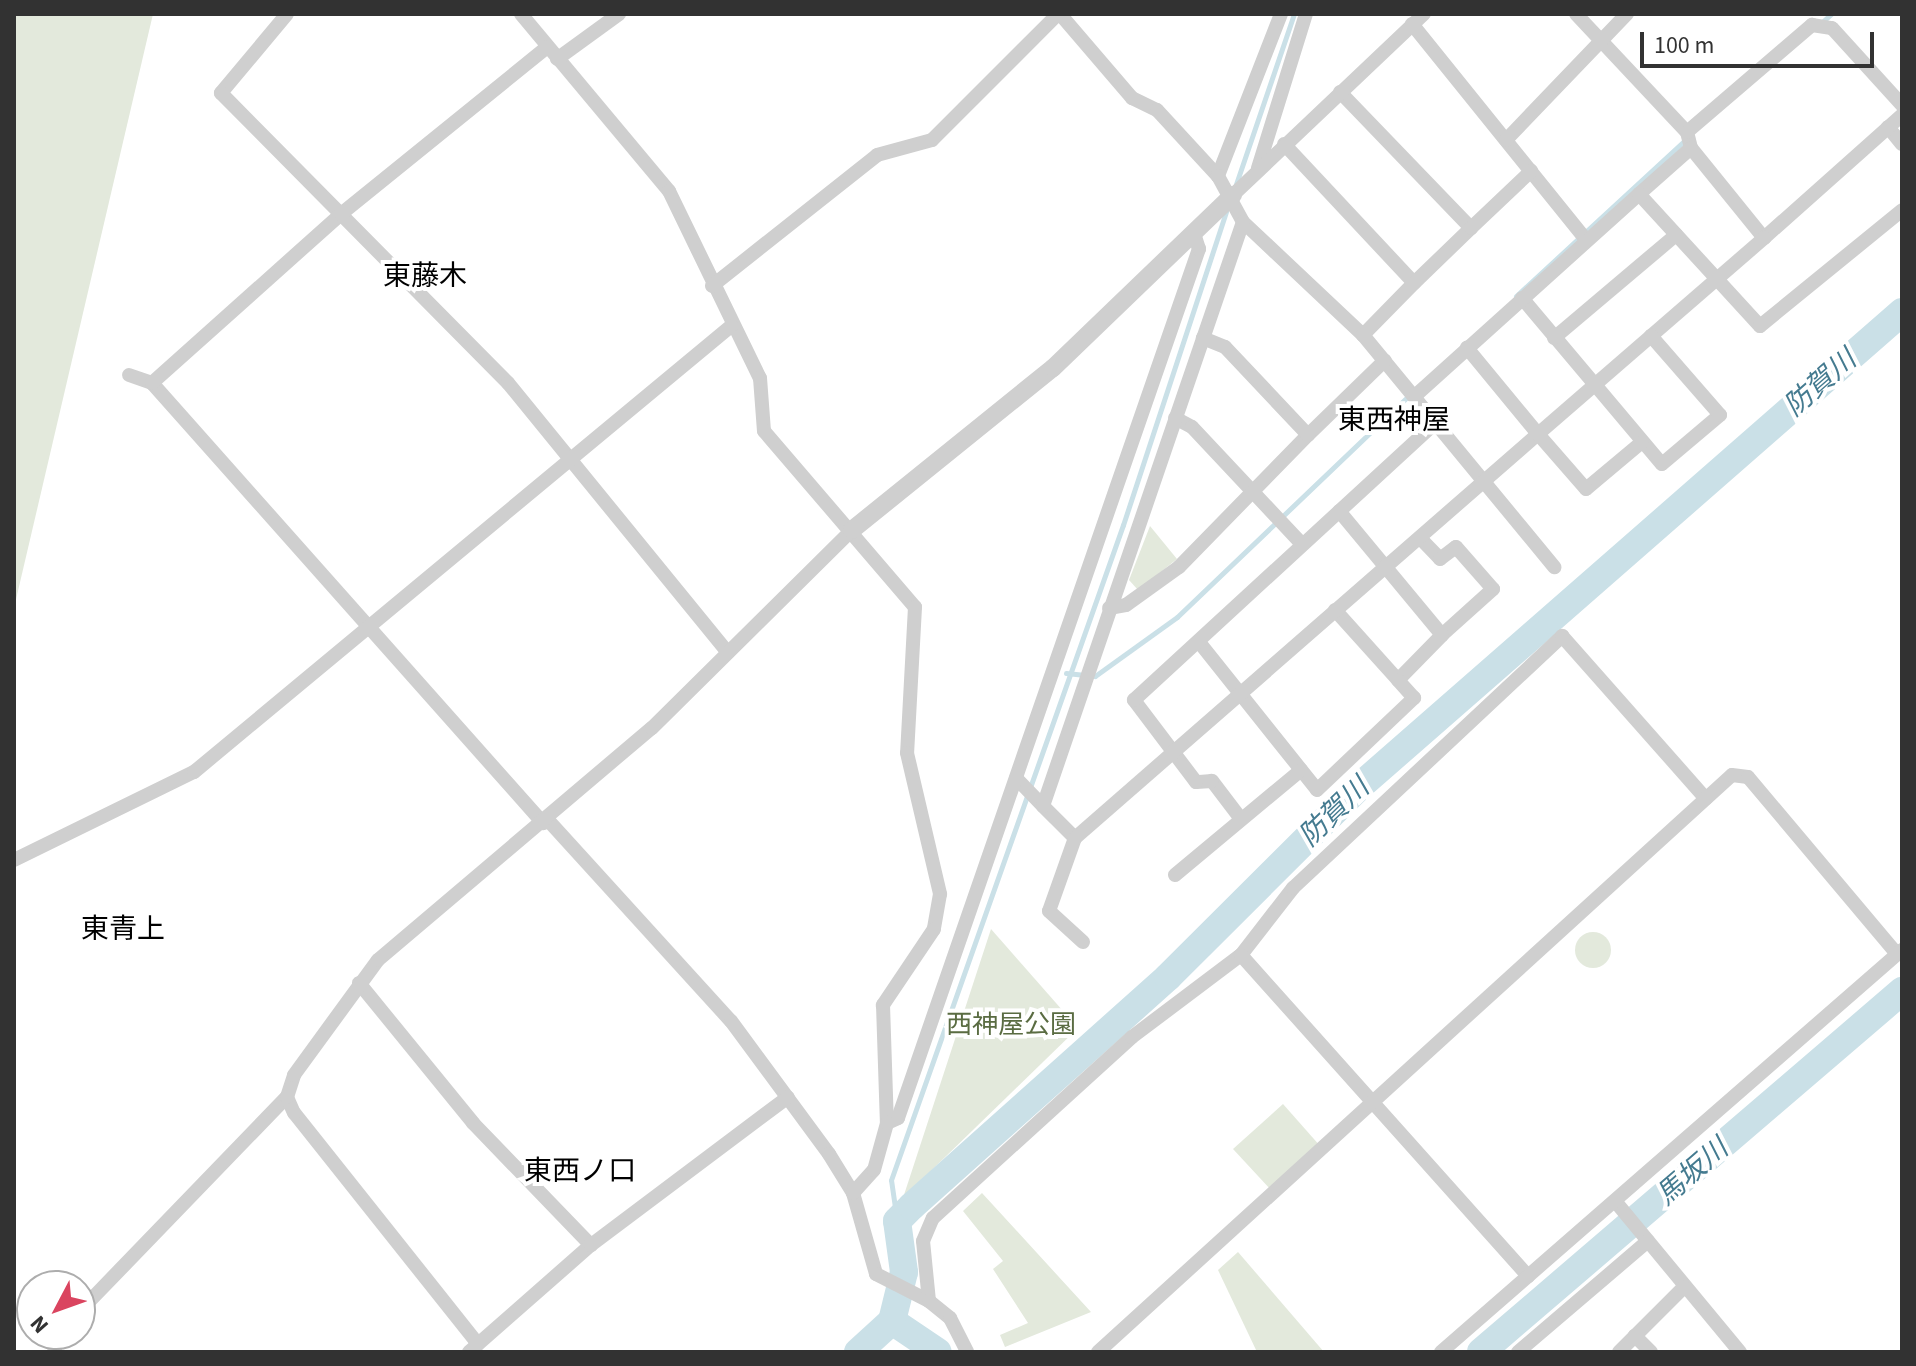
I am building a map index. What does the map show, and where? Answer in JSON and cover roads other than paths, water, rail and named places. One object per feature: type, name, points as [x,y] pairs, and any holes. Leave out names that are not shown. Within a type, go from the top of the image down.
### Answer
[{"type":"street","points":[[287,14],[221,93],[508,383],[567,462],[728,653]]},
{"type":"street","points":[[521,14],[669,191],[731,326],[760,378],[764,431],[915,607],[907,753],[940,894],[934,929],[883,1005],[887,1123],[874,1170],[853,1193]]},
{"type":"street","points":[[152,383],[341,214],[552,53],[619,14]]},
{"type":"street","points":[[1218,176],[1281,14]]},
{"type":"street","points":[[1258,168],[1306,14]]},
{"type":"street","points":[[1576,14],[1687,132],[1691,148],[1764,238]]},
{"type":"street","points":[[1506,140],[1627,14]]},
{"type":"street","points":[[712,286],[877,155],[932,140],[1053,16],[1132,98],[1157,110],[1233,195],[1243,222],[1363,335],[1437,421],[1554,567]]},
{"type":"street","points":[[96,1294],[287,1097],[359,983],[545,821],[728,653],[852,530],[1053,368],[1194,234],[1258,168],[1418,19],[1506,140],[1586,240]]},
{"type":"street","points":[[1687,132],[1812,25],[1832,28],[1902,105]]},
{"type":"street","points":[[1340,92],[1471,228]]},
{"type":"street","points":[[1083,942],[1049,911],[1075,838],[1172,749],[1420,538],[1902,115]]},
{"type":"street","points":[[1888,127],[1902,144]]},
{"type":"street","points":[[1284,144],[1414,283]]},
{"type":"street","points":[[1412,391],[1467,348],[1691,148]]},
{"type":"street","points":[[1363,335],[1531,171]]},
{"type":"street","points":[[1639,194],[1760,326],[1902,210]]},
{"type":"street","points":[[1043,806],[1243,222]]},
{"type":"street","points":[[887,1123],[898,1118],[1199,249],[1194,234]]},
{"type":"street","points":[[1554,338],[1676,235]]},
{"type":"street","points":[[1522,298],[1593,387],[1662,464],[1720,415],[1651,336]]},
{"type":"street","points":[[14,860],[194,772],[731,326]]},
{"type":"street","points":[[1203,338],[1225,347],[1308,435]]},
{"type":"street","points":[[1467,348],[1586,489],[1642,442]]},
{"type":"street","points":[[1109,608],[1126,605],[1179,567],[1385,360]]},
{"type":"street","points":[[129,375],[152,383],[368,629],[731,1021],[788,1097],[853,1193],[870,1260],[883,1279],[922,1298],[950,1318],[967,1352]]},
{"type":"street","points":[[1175,418],[1254,491],[1302,544]]},
{"type":"street","points":[[1241,819],[1212,781],[1196,782],[1134,700],[1437,421]]},
{"type":"street","points":[[1339,511],[1442,635]]},
{"type":"street","points":[[1398,680],[1493,589],[1456,547],[1440,559],[1420,538]]},
{"type":"street","points":[[1199,642],[1317,790],[1414,698],[1335,610]]},
{"type":"street","points":[[922,1298],[923,1241],[933,1218],[1132,1037],[1241,955],[1293,888],[1562,636],[1706,799]]},
{"type":"street","points":[[1175,875],[1301,770]]},
{"type":"street","points":[[1098,1352],[1376,1104],[1732,775],[1748,777],[1899,952],[1617,1204],[1441,1352]]},
{"type":"street","points":[[1016,778],[1075,838]]},
{"type":"street","points":[[1241,955],[1528,1276]]},
{"type":"street","points":[[359,983],[473,1123],[591,1245]]},
{"type":"street","points":[[287,1097],[361,1202],[473,1348],[591,1245],[788,1097]]},
{"type":"street","points":[[1617,1204],[1740,1352]]},
{"type":"street","points":[[1518,1352],[1645,1236]]},
{"type":"street","points":[[1619,1352],[1684,1287]]},
{"type":"street","points":[[1635,1336],[1651,1352]]},
{"type":"waterway","points":[[1235,187],[1294,14]]},
{"type":"waterway","points":[[1820,24],[1831,14]]},
{"type":"waterway","points":[[1516,296],[1685,140]]},
{"type":"waterway","points":[[897,1221],[891,1180],[1123,525],[1226,212]]},
{"type":"waterway","name":"防賀川","points":[[892,1321],[904,1272],[897,1221],[912,1206],[1168,977],[1360,786],[1902,312]]},
{"type":"waterway","points":[[1066,673],[1095,676],[1177,617],[1409,395]]},
{"type":"waterway","name":"馬坂川","points":[[1481,1352],[1902,991]]},
{"type":"waterway","name":"防賀川","points":[[892,1321],[938,1352]]},
{"type":"waterway","points":[[858,1352],[892,1321]]},
{"type":"district","name":"東藤木","points":[[425,276]]},
{"type":"district","name":"東西神屋","points":[[1394,420]]},
{"type":"district","name":"東青上","points":[[123,929]]},
{"type":"district","name":"東西ノ口","points":[[580,1171]]},
{"type":"park label","name":"西神屋公園","points":[[1011,1025]]}]
